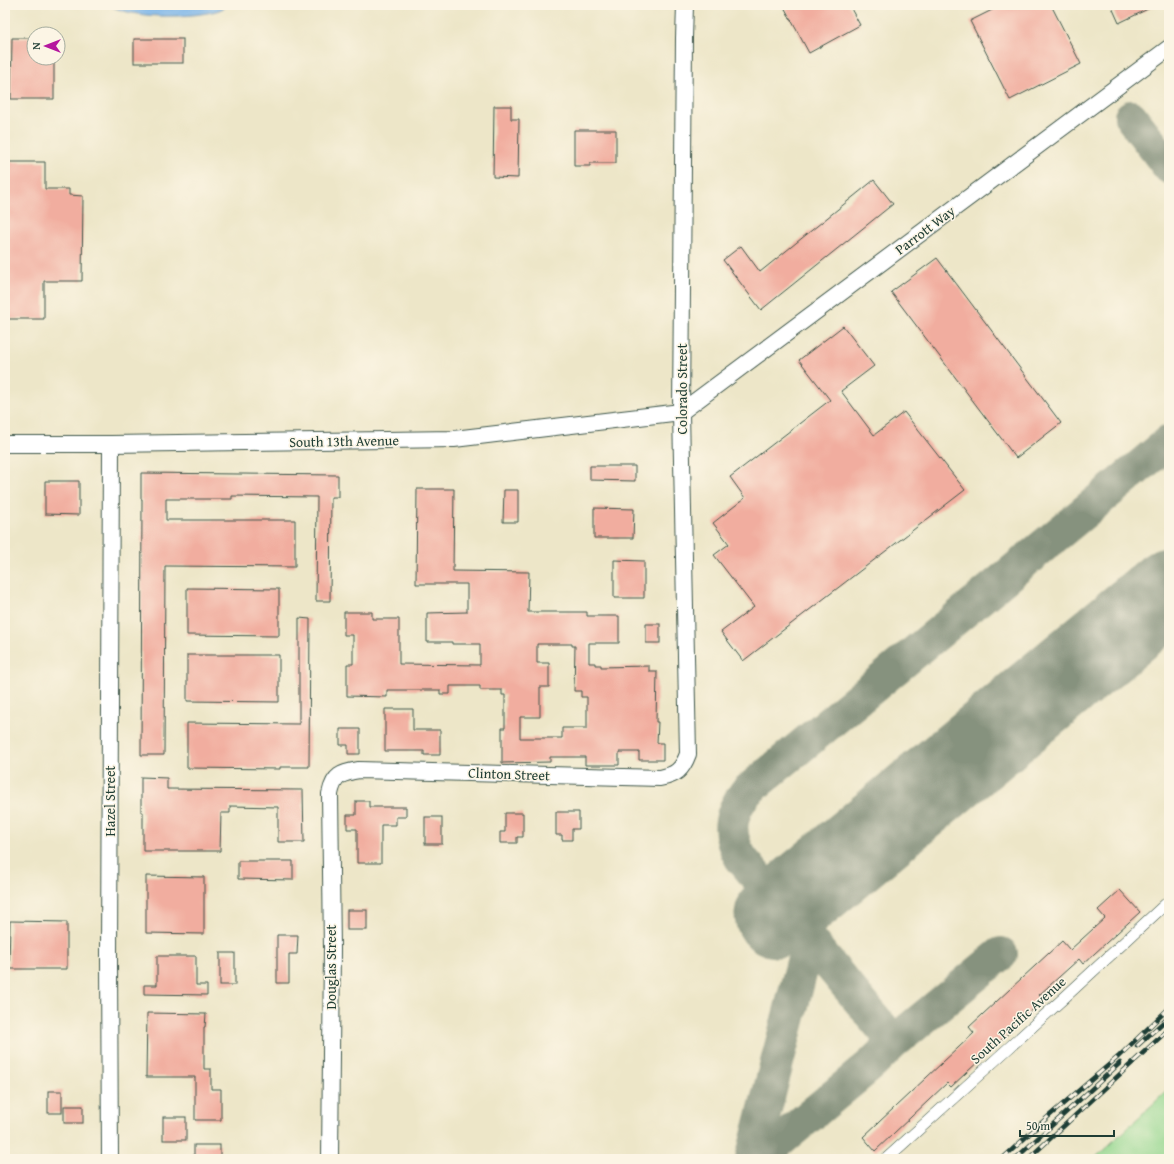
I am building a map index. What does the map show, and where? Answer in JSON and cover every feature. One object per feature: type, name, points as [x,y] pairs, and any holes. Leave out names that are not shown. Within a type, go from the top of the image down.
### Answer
[{"type":"street","name":"Colorado Street","points":[[679,770],[684,764],[688,754],[682,412],[685,5]]},
{"type":"street","name":"Parrott Way","points":[[682,412],[1169,48]]},
{"type":"street","name":"South 13th Avenue","points":[[5,444],[454,440],[682,412]]},
{"type":"street","name":"Hazel Street","points":[[110,1159],[109,960],[111,444]]},
{"type":"street","name":"Clinton Street","points":[[338,776],[359,770],[660,778],[671,776],[679,770]]},
{"type":"street","name":"Douglas Street","points":[[330,1159],[332,949],[330,794],[332,784],[338,776]]},
{"type":"street","name":"South Pacific Avenue","points":[[886,1159],[1169,901]]},
{"type":"green space","points":[[1169,1089],[1169,1159],[1094,1159]]},
{"type":"water","points":[[109,5],[229,5],[212,12],[201,14],[159,16],[131,13],[119,10]]},
{"type":"building","points":[[783,5],[849,5],[860,25],[809,53]]},
{"type":"building","points":[[1002,5],[1051,5],[1081,64],[1010,100],[970,21]]},
{"type":"building","points":[[1111,5],[1156,5],[1119,23]]},
{"type":"building","points":[[12,38],[26,38],[26,66],[54,66],[54,99],[11,99]]},
{"type":"building","points":[[134,39],[183,39],[183,63],[134,63]]},
{"type":"building","points":[[494,106],[511,106],[511,119],[519,119],[518,178],[493,177]]},
{"type":"building","points":[[574,130],[616,130],[616,163],[590,163],[590,166],[574,166]]},
{"type":"building","points":[[5,162],[45,162],[45,189],[69,189],[69,195],[83,196],[82,281],[44,281],[44,319],[5,319]]},
{"type":"building","points":[[874,180],[893,204],[761,310],[723,260],[741,246],[760,272]]},
{"type":"building","points":[[937,258],[1061,423],[1016,458],[891,292]]},
{"type":"building","points":[[843,326],[874,366],[841,391],[874,435],[904,412],[965,490],[743,661],[721,632],[754,607],[714,555],[729,544],[713,523],[745,498],[730,477],[830,400],[799,360]]},
{"type":"building","points":[[590,466],[635,466],[635,481],[590,480]]},
{"type":"building","points":[[141,473],[338,475],[338,497],[331,497],[330,601],[316,601],[317,497],[232,496],[232,499],[166,499],[166,520],[295,520],[295,567],[165,566],[164,755],[141,755]]},
{"type":"building","points":[[45,481],[79,481],[79,515],[45,514]]},
{"type":"building","points":[[417,489],[454,489],[453,571],[529,572],[528,612],[587,612],[587,616],[619,616],[619,643],[589,643],[589,663],[601,665],[601,667],[649,666],[649,671],[657,671],[657,743],[663,743],[663,760],[639,760],[639,752],[619,752],[619,765],[585,765],[585,757],[550,757],[550,762],[502,763],[502,728],[505,728],[505,695],[502,695],[502,690],[480,690],[480,686],[450,686],[450,694],[440,694],[440,690],[387,690],[387,697],[347,696],[347,664],[353,664],[353,635],[344,635],[344,612],[372,612],[372,619],[399,619],[399,664],[480,665],[480,644],[427,642],[427,613],[467,612],[467,584],[416,584]],"holes":[[[537,644],[572,644],[572,646],[575,646],[574,691],[581,691],[581,697],[587,697],[587,728],[562,728],[562,738],[520,738],[520,717],[540,717],[540,687],[549,687],[549,663],[537,663]]]},
{"type":"building","points":[[504,490],[518,490],[518,522],[503,522]]},
{"type":"building","points":[[594,508],[634,509],[633,538],[594,538]]},
{"type":"building","points":[[614,560],[644,561],[644,598],[614,598]]},
{"type":"building","points":[[187,588],[279,589],[279,636],[187,635]]},
{"type":"building","points":[[299,618],[310,619],[309,767],[280,767],[280,769],[187,768],[187,723],[299,724]]},
{"type":"building","points":[[646,624],[660,624],[660,643],[646,643]]},
{"type":"building","points":[[187,655],[279,655],[279,702],[187,701]]},
{"type":"building","points":[[385,709],[413,709],[413,730],[440,730],[440,755],[424,755],[424,751],[385,751]]},
{"type":"building","points":[[340,729],[360,729],[360,754],[348,754],[348,745],[340,745]]},
{"type":"building","points":[[141,777],[167,778],[167,789],[303,790],[304,842],[278,842],[278,807],[230,806],[230,813],[221,813],[220,851],[143,851]]},
{"type":"building","points":[[356,801],[369,801],[369,807],[406,807],[406,817],[396,817],[396,825],[381,825],[381,863],[357,863],[357,829],[347,829],[347,815],[356,815]]},
{"type":"building","points":[[556,812],[579,812],[579,829],[572,829],[572,840],[562,840],[562,835],[556,835]]},
{"type":"building","points":[[505,813],[523,813],[523,837],[517,837],[517,843],[500,843],[500,832],[505,832]]},
{"type":"building","points":[[425,817],[442,817],[442,844],[425,844]]},
{"type":"building","points":[[238,861],[293,861],[293,880],[238,879]]},
{"type":"building","points":[[146,876],[204,877],[204,934],[146,933]]},
{"type":"building","points":[[1120,890],[1140,912],[1083,964],[1079,959],[1039,995],[1043,1000],[1012,1030],[951,1087],[947,1083],[875,1151],[863,1137],[974,1033],[969,1027],[1062,941],[1070,950],[1105,918],[1098,910]]},
{"type":"building","points":[[347,910],[367,910],[367,930],[347,930]]},
{"type":"building","points":[[10,921],[67,922],[67,969],[9,969]]},
{"type":"building","points":[[277,935],[298,935],[297,954],[289,954],[289,983],[277,983]]},
{"type":"building","points":[[220,953],[235,953],[235,985],[220,985]]},
{"type":"building","points":[[157,956],[196,956],[196,985],[207,985],[207,995],[144,994],[144,985],[157,985]]},
{"type":"building","points":[[147,1013],[206,1014],[204,1027],[204,1069],[211,1069],[211,1089],[221,1089],[221,1120],[195,1120],[195,1077],[146,1077]]},
{"type":"building","points":[[48,1091],[62,1091],[62,1113],[48,1113]]},
{"type":"building","points":[[64,1106],[83,1106],[83,1123],[64,1123]]},
{"type":"building","points":[[163,1117],[186,1117],[186,1140],[163,1140]]},
{"type":"building","points":[[194,1145],[220,1145],[220,1159],[194,1159]]},
{"type":"taxiway","points":[[1131,117],[1169,167]]},
{"type":"taxiway","points":[[894,1042],[741,858],[736,849],[732,832],[733,816],[736,808],[746,792],[1169,442]]},
{"type":"taxiway","points":[[752,1159],[809,939]]},
{"type":"taxiway","points":[[758,1159],[872,1064],[894,1042],[1001,954]]},
{"type":"runway","points":[[777,915],[1169,590]]},
{"type":"railway","points":[[1002,1159],[1049,1116],[1118,1057],[1169,1008]]},
{"type":"railway","points":[[1137,1046],[1169,1017]]},
{"type":"railway","points":[[1028,1159],[1169,1029]]},
{"type":"railway","points":[[1015,1159],[1120,1063]]}]
